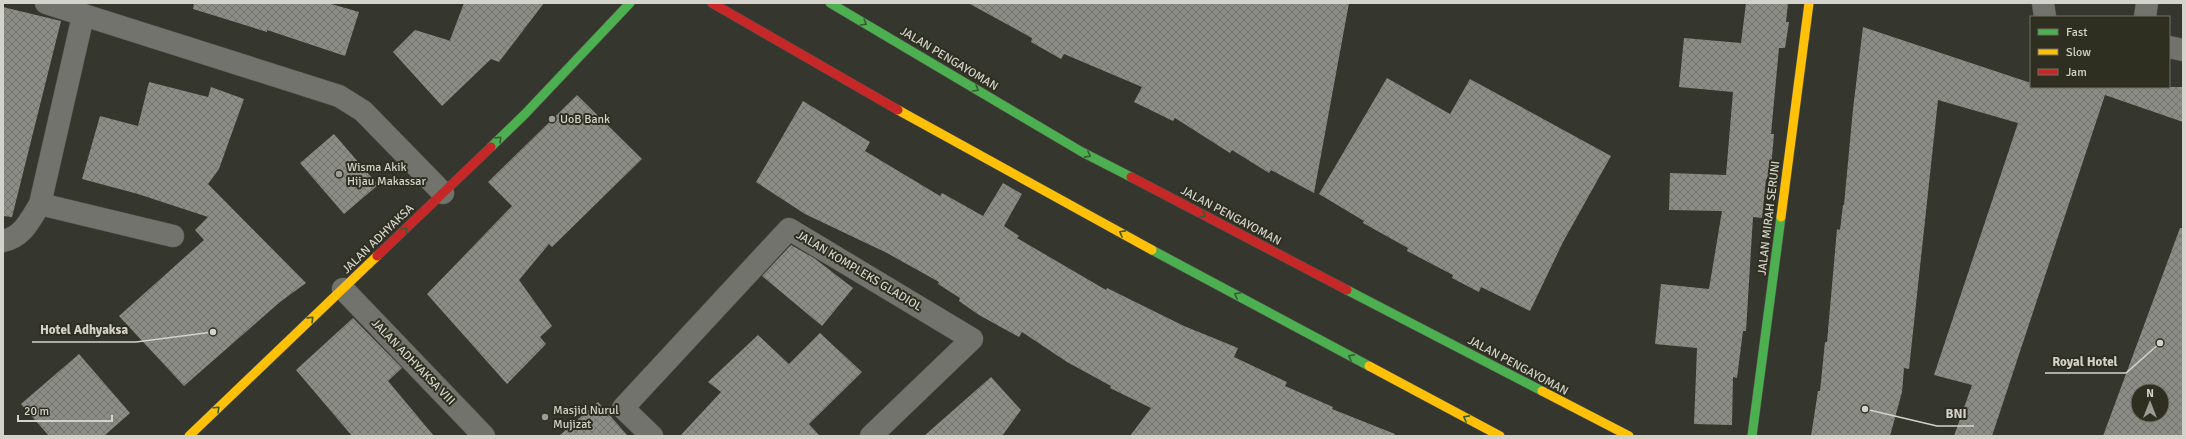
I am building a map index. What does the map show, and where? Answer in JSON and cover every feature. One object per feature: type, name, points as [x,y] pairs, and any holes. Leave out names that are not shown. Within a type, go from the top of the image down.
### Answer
[{"type":"street","points":[[46,3],[339,96],[363,111],[443,193]]},
{"type":"street","name":"JALAN ADHYAKSA","points":[[189,436],[525,114],[630,3]]},
{"type":"street","points":[[712,3],[851,85],[1301,330],[1500,436]]},
{"type":"street","name":"JALAN PENGAYOMAN","points":[[830,3],[1082,152],[1629,436]]},
{"type":"street","name":"JALAN MIRAH SERUNI","points":[[1752,436],[1809,3]]},
{"type":"street","points":[[2043,3],[2045,16]]},
{"type":"street","points":[[2145,16],[2147,3]]},
{"type":"street","points":[[3,241],[13,239],[24,230],[40,204],[83,16]]},
{"type":"street","points":[[2170,47],[2183,50]]},
{"type":"street","points":[[40,204],[173,236]]},
{"type":"street","name":"JALAN KOMPLEKS GLADIOL","points":[[652,436],[623,408],[789,229],[972,339],[871,436]]},
{"type":"street","name":"JALAN ADHYAKSA VIII","points":[[343,289],[484,436]]},
{"type":"building","points":[[194,3],[328,3],[359,12],[345,56],[267,30],[267,32],[193,9]]},
{"type":"building","points":[[464,3],[544,3],[499,62],[491,59],[442,106],[393,52],[415,30],[451,41],[450,40]]},
{"type":"building","points":[[968,3],[1349,3],[1314,193],[1271,170],[1269,173],[1232,150],[1230,153],[1175,118],[1173,121],[1134,102],[1142,87],[1064,54],[1061,59],[1031,42],[1032,38]]},
{"type":"building","points":[[1746,3],[1788,3],[1786,22],[1789,22],[1785,48],[1779,48],[1771,134],[1774,134],[1770,179],[1766,179],[1762,218],[1753,217],[1746,331],[1743,331],[1737,378],[1733,377],[1732,425],[1694,424],[1697,348],[1655,344],[1661,284],[1709,289],[1722,211],[1669,210],[1670,173],[1726,175],[1733,92],[1679,87],[1684,38],[1741,43]]},
{"type":"building","points":[[3,7],[61,21],[12,217],[3,216]]},
{"type":"building","points":[[1863,27],[2030,83],[2030,88],[2183,87],[2183,122],[2105,95],[1992,436],[1954,436],[1972,385],[1934,375],[2018,123],[1938,100],[1909,369],[1904,368],[1902,392],[1890,436],[1811,436],[1818,391],[1820,391],[1825,342],[1827,342],[1837,229],[1840,230],[1844,205],[1853,109]]},
{"type":"building","points":[[1387,78],[1450,114],[1470,79],[1611,156],[1563,242],[1530,311],[1481,287],[1479,292],[1452,278],[1453,275],[1407,251],[1408,248],[1363,223],[1364,221],[1319,194]]},
{"type":"building","points":[[149,82],[208,97],[211,87],[244,99],[219,169],[208,184],[306,283],[280,302],[184,386],[119,316],[204,240],[195,230],[208,217],[138,194],[82,179],[100,116],[138,126]]},
{"type":"building","points":[[577,95],[642,159],[552,247],[549,244],[519,280],[552,326],[540,337],[546,344],[507,384],[427,294],[512,206],[488,182]]},
{"type":"building","points":[[803,101],[870,142],[865,151],[940,196],[942,193],[983,216],[1003,183],[1022,194],[1004,226],[1019,236],[1017,238],[1106,290],[1107,288],[1184,326],[1238,348],[1234,357],[1287,382],[1285,386],[1333,407],[1332,409],[1395,434],[1395,436],[1130,436],[1151,408],[1110,388],[1111,386],[1067,362],[1022,332],[1019,337],[979,315],[959,301],[960,298],[938,284],[939,282],[887,253],[805,214],[756,182]]},
{"type":"building","name":"Wisma Akik Hijau Makassar","points":[[334,134],[378,185],[344,214],[300,163]]},
{"type":"building","points":[[2180,228],[2183,228],[2183,436],[2103,436]]},
{"type":"building","points":[[791,245],[814,258],[853,288],[822,326],[762,276]]},
{"type":"building","points":[[353,318],[402,368],[388,381],[434,436],[352,436],[296,370]]},
{"type":"building","points":[[820,333],[862,372],[809,424],[820,436],[680,436],[721,392],[708,382],[758,335],[789,364]]},
{"type":"building","points":[[79,354],[130,413],[104,436],[49,436],[21,404]]},
{"type":"building","points":[[991,377],[1021,410],[1002,436],[924,436]]},
{"type":"building","points":[[598,402],[628,436],[559,436]]},
{"type":"traffic: fast","points":[[491,147],[525,114],[630,3]]},
{"type":"traffic: fast","points":[[830,3],[1082,152],[1131,177]]},
{"type":"traffic: fast","points":[[1752,436],[1781,217]]},
{"type":"traffic: fast","points":[[1152,250],[1369,366]]},
{"type":"traffic: fast","points":[[1347,290],[1542,391]]},
{"type":"traffic: slow","points":[[1781,217],[1809,3]]},
{"type":"traffic: slow","points":[[898,110],[1152,250]]},
{"type":"traffic: slow","points":[[189,436],[377,256]]},
{"type":"traffic: slow","points":[[1369,366],[1500,436]]},
{"type":"traffic: slow","points":[[1542,391],[1629,436]]},
{"type":"traffic: jam","points":[[712,3],[898,110]]},
{"type":"traffic: jam","points":[[377,256],[491,147]]},
{"type":"traffic: jam","points":[[1131,177],[1347,290]]},
{"type":"place","name":"UoB Bank","points":[[552,119]]},
{"type":"place","name":"Wisma Akik Hijau Makassar","points":[[339,174]]},
{"type":"place","name":"Hotel Adhyaksa","points":[[213,332]]},
{"type":"place","name":"Royal Hotel","points":[[2160,343]]},
{"type":"place","name":"BNI","points":[[1865,409]]},
{"type":"place","name":"Masjid Nurul Mujizat","points":[[545,417]]}]
